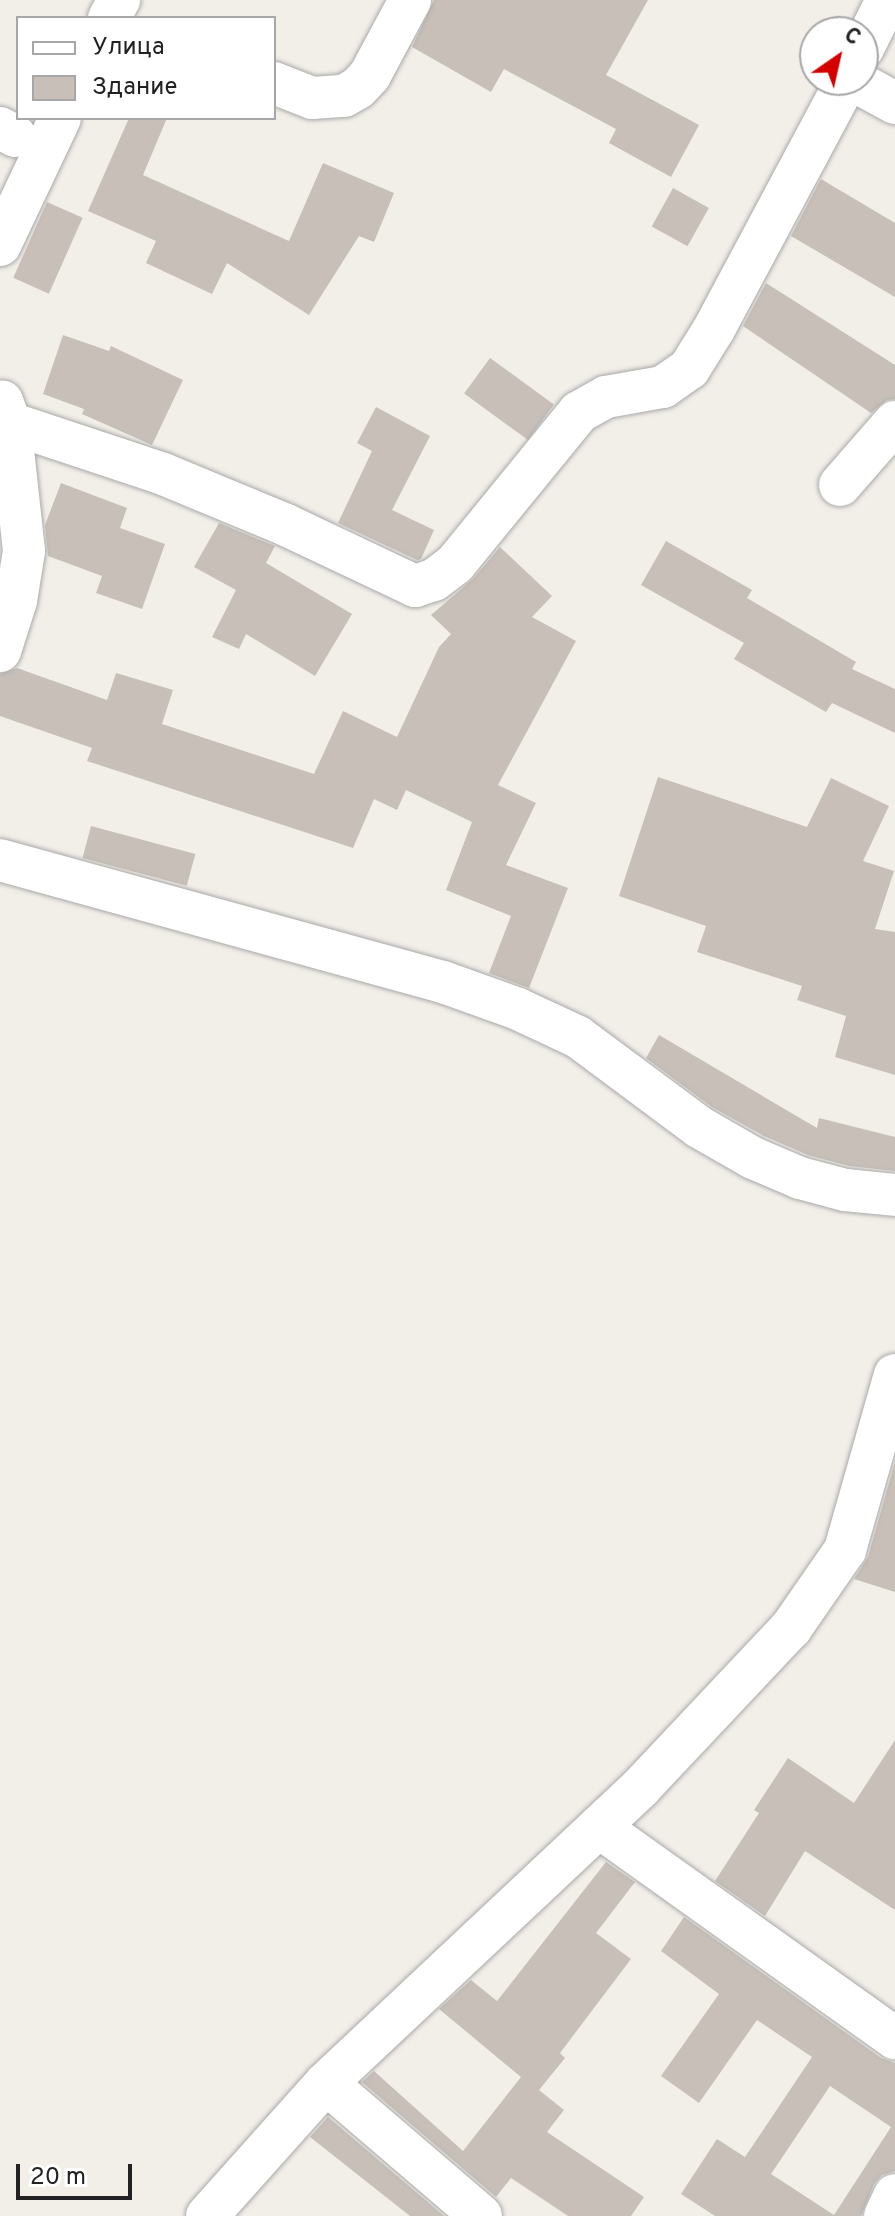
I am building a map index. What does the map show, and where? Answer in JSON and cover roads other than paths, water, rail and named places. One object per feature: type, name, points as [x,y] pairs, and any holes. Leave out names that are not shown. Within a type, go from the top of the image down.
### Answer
[{"type":"street","points":[[276,84],[312,98],[344,96],[370,75],[410,0]]},
{"type":"street","points":[[0,651],[16,601],[24,551],[5,410],[286,525],[415,586],[434,580],[455,564],[579,412],[606,397],[663,387],[689,369],[709,339],[838,96]]},
{"type":"street","points":[[0,245],[59,120]]},
{"type":"street","points":[[840,485],[895,422]]},
{"type":"street","points":[[0,860],[443,982],[518,1009],[578,1037],[699,1127],[753,1158],[830,1186],[895,1195]]},
{"type":"street","points":[[207,2216],[326,2083],[640,1788],[791,1628],[845,1550],[895,1375]]},
{"type":"street","points":[[599,1827],[895,2038]]},
{"type":"street","points":[[326,2083],[481,2216]]},
{"type":"street","points":[[885,2216],[895,2195]]}]
